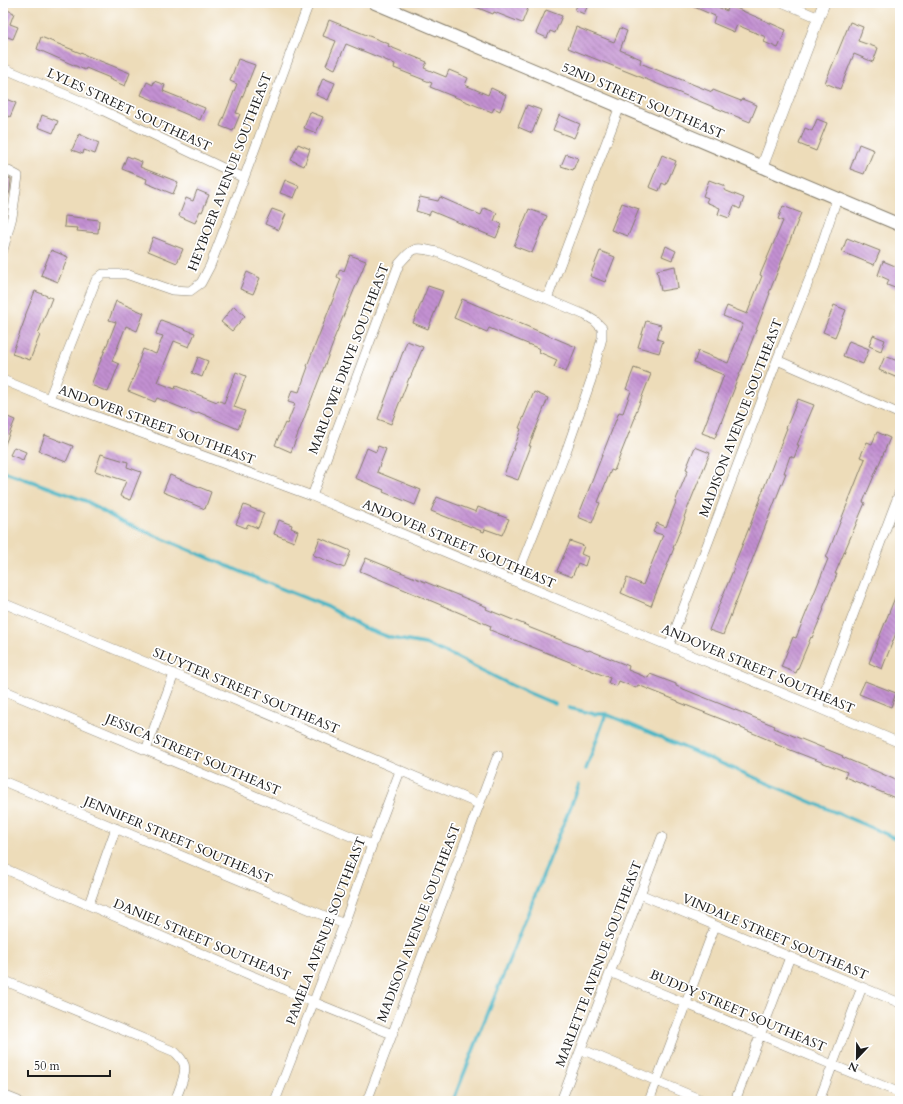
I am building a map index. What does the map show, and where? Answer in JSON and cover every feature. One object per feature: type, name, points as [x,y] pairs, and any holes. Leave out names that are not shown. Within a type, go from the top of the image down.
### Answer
[{"type":"main road","name":"52ND STREET SOUTHEAST","points":[[375,3],[900,225]]},
{"type":"street","name":"HEYBOER AVENUE SOUTHEAST","points":[[49,399],[96,280],[104,274],[126,274],[172,290],[190,291],[201,283],[210,266],[244,178],[309,3]]},
{"type":"street","points":[[784,3],[819,18]]},
{"type":"street","points":[[762,167],[824,3]]},
{"type":"street","name":"LYLES STREET SOUTHEAST","points":[[3,68],[104,111],[244,178]]},
{"type":"street","points":[[515,581],[567,449],[591,380],[602,338],[602,328],[595,321],[585,315],[547,299],[620,106]]},
{"type":"street","points":[[3,168],[18,176],[12,217],[3,250]]},
{"type":"street","name":"MADISON AVENUE SOUTHEAST","points":[[669,646],[776,360],[815,265],[837,198]]},
{"type":"street","name":"MARLOWE DRIVE SOUTHEAST","points":[[312,496],[399,264],[411,250],[421,248],[437,252],[547,299]]},
{"type":"street","points":[[776,360],[900,414]]},
{"type":"street","name":"ANDOVER STREET SOUTHEAST","points":[[3,380],[49,399],[312,496],[900,743]]},
{"type":"street","points":[[818,708],[900,491]]},
{"type":"street","name":"SLUYTER STREET SOUTHEAST","points":[[3,603],[479,804]]},
{"type":"street","points":[[146,750],[174,674]]},
{"type":"street","name":"JESSICA STREET SOUTHEAST","points":[[3,690],[372,845]]},
{"type":"street","name":"MADISON AVENUE SOUTHEAST","points":[[367,1101],[498,754]]},
{"type":"street","name":"PAMELA AVENUE SOUTHEAST","points":[[275,1101],[344,924],[400,771]]},
{"type":"street","name":"JENNIFER STREET SOUTHEAST","points":[[3,781],[344,924]]},
{"type":"street","points":[[89,904],[116,828]]},
{"type":"street","name":"MARLETTE AVENUE SOUTHEAST","points":[[561,1101],[662,837]]},
{"type":"street","name":"DANIEL STREET SOUTHEAST","points":[[3,868],[392,1034]]},
{"type":"street","name":"VINDALE STREET SOUTHEAST","points":[[640,894],[900,1003]]},
{"type":"street","points":[[649,1101],[715,926]]},
{"type":"street","points":[[734,1101],[790,957]]},
{"type":"street","name":"BUDDY STREET SOUTHEAST","points":[[610,972],[900,1093]]},
{"type":"street","points":[[3,980],[175,1052],[184,1062],[185,1068],[175,1101]]},
{"type":"street","points":[[819,1101],[862,987]]},
{"type":"street","points":[[581,1049],[704,1101]]},
{"type":"street","points":[[3,1095],[18,1101]]},
{"type":"building","points":[[466,3],[530,3],[522,23],[494,12],[493,14]]},
{"type":"building","points":[[578,3],[589,3],[584,14],[575,10]]},
{"type":"building","points":[[685,3],[708,3],[727,11],[729,5],[786,30],[778,48],[764,42],[766,37],[737,25],[734,32],[713,23],[715,16]]},
{"type":"building","points":[[3,8],[14,13],[10,24],[18,27],[13,39],[5,36],[3,40]]},
{"type":"building","points":[[546,10],[562,16],[555,33],[550,31],[547,38],[536,33]]},
{"type":"building","points":[[329,20],[389,44],[388,46],[427,62],[424,68],[446,77],[449,70],[468,78],[465,85],[488,95],[491,88],[506,95],[500,111],[494,108],[492,112],[430,87],[432,83],[394,68],[395,64],[346,44],[335,69],[326,65],[336,41],[323,36]]},
{"type":"building","points":[[850,22],[863,27],[858,41],[878,48],[873,62],[854,54],[840,89],[825,83]]},
{"type":"building","points":[[576,27],[614,42],[620,28],[627,31],[620,50],[641,59],[640,63],[712,92],[713,90],[741,101],[742,99],[757,105],[750,122],[568,48]]},
{"type":"building","points":[[41,37],[130,73],[125,86],[109,79],[110,78],[86,68],[85,70],[37,49]]},
{"type":"building","points":[[238,59],[255,65],[236,113],[240,114],[233,131],[220,126],[237,84],[230,81]]},
{"type":"building","points":[[323,78],[335,83],[328,100],[316,95]]},
{"type":"building","points":[[154,81],[165,85],[163,91],[205,108],[200,120],[141,95],[147,82],[153,85]]},
{"type":"building","points":[[3,98],[16,103],[10,117],[3,114]]},
{"type":"building","points":[[527,105],[541,110],[532,133],[518,127]]},
{"type":"building","points":[[310,112],[323,117],[316,133],[304,128]]},
{"type":"building","points":[[42,115],[58,121],[53,133],[38,127]]},
{"type":"building","points":[[559,115],[580,124],[574,138],[553,130]]},
{"type":"building","points":[[817,119],[827,123],[816,151],[799,144],[805,128],[812,131]]},
{"type":"building","points":[[79,134],[99,143],[95,154],[84,150],[83,154],[72,150]]},
{"type":"building","points":[[298,144],[310,149],[304,166],[291,160]]},
{"type":"building","points":[[859,144],[874,150],[864,174],[850,169]]},
{"type":"building","points":[[566,154],[578,158],[573,170],[561,166]]},
{"type":"building","points":[[662,155],[676,161],[666,185],[662,183],[659,191],[649,187]]},
{"type":"building","points":[[127,156],[142,162],[140,167],[178,182],[173,194],[146,183],[147,179],[122,169]]},
{"type":"building","points":[[3,175],[11,179],[10,191],[3,207]]},
{"type":"building","points":[[285,180],[299,186],[294,198],[280,193]]},
{"type":"building","points":[[709,180],[725,186],[724,190],[744,198],[740,209],[734,206],[729,218],[718,214],[720,208],[706,202],[708,198],[703,196]]},
{"type":"building","points":[[197,190],[209,195],[202,212],[200,211],[195,223],[179,216],[186,198],[193,201]]},
{"type":"building","points":[[420,197],[438,201],[440,197],[481,215],[484,208],[497,213],[494,221],[502,224],[496,238],[431,211],[429,215],[416,211]]},
{"type":"building","points":[[622,203],[639,209],[628,236],[611,230]]},
{"type":"building","points":[[783,206],[801,213],[769,293],[748,354],[715,438],[702,433],[724,375],[694,363],[698,351],[728,363],[743,324],[723,316],[727,306],[747,314],[762,276],[760,275],[783,221],[778,219]]},
{"type":"building","points":[[272,209],[286,214],[279,230],[265,224]]},
{"type":"building","points":[[529,209],[547,216],[532,253],[514,246]]},
{"type":"building","points":[[65,216],[99,220],[98,233],[77,231],[78,228],[64,227]]},
{"type":"building","points":[[153,237],[183,249],[177,263],[148,251]]},
{"type":"building","points":[[847,238],[880,251],[874,265],[842,252]]},
{"type":"building","points":[[666,246],[676,251],[672,260],[662,256]]},
{"type":"building","points":[[51,250],[68,257],[58,282],[41,275]]},
{"type":"building","points":[[600,251],[615,257],[605,282],[590,276]]},
{"type":"building","points":[[350,255],[366,261],[333,341],[291,452],[275,445],[285,423],[287,424],[295,404],[288,402],[292,390],[299,392],[308,367],[307,366],[341,279],[337,277],[340,269],[344,271]]},
{"type":"building","points":[[883,261],[900,268],[900,290],[887,285],[889,280],[878,275]]},
{"type":"building","points":[[675,266],[678,288],[661,291],[657,270]]},
{"type":"building","points":[[247,272],[260,278],[253,294],[240,289]]},
{"type":"building","points":[[428,286],[443,291],[428,329],[413,323]]},
{"type":"building","points":[[35,291],[52,298],[30,360],[12,354]]},
{"type":"building","points":[[462,299],[576,347],[566,372],[554,367],[557,360],[539,352],[540,349],[489,328],[487,332],[454,318]]},
{"type":"building","points":[[116,301],[144,313],[137,331],[126,326],[112,361],[119,364],[108,392],[91,385],[116,322],[109,320]]},
{"type":"building","points":[[834,305],[846,310],[835,337],[823,332]]},
{"type":"building","points":[[234,306],[245,316],[232,331],[221,322]]},
{"type":"building","points":[[161,320],[195,333],[189,347],[174,341],[157,382],[175,389],[176,386],[217,402],[218,400],[224,403],[236,372],[246,376],[234,407],[245,411],[238,429],[198,412],[197,414],[157,398],[155,402],[128,391],[143,349],[156,354],[163,336],[156,334]]},
{"type":"building","points":[[646,321],[661,325],[657,339],[663,341],[659,353],[638,347]]},
{"type":"building","points":[[873,335],[885,340],[881,351],[869,346]]},
{"type":"building","points":[[407,341],[423,347],[391,424],[378,419]]},
{"type":"building","points":[[849,341],[869,349],[863,364],[843,356]]},
{"type":"building","points":[[885,356],[900,362],[900,379],[879,370]]},
{"type":"building","points":[[198,357],[208,361],[202,377],[192,373]]},
{"type":"building","points":[[634,368],[651,374],[614,471],[611,470],[598,502],[600,503],[592,523],[578,517],[619,412],[623,413],[631,391],[626,389]]},
{"type":"building","points":[[534,392],[548,398],[529,446],[531,446],[518,480],[504,475],[521,429],[519,428]]},
{"type":"building","points":[[798,399],[814,405],[797,445],[799,445],[794,458],[790,456],[784,473],[786,473],[723,635],[709,630]]},
{"type":"building","points":[[3,415],[15,420],[3,449]]},
{"type":"building","points":[[877,432],[890,438],[835,574],[837,574],[823,608],[824,609],[796,673],[781,667],[793,637],[796,638],[828,559],[826,558],[865,459],[860,457],[867,442],[872,444]]},
{"type":"building","points":[[45,435],[73,446],[66,462],[39,451]]},
{"type":"building","points":[[378,446],[386,449],[377,472],[421,490],[415,505],[383,492],[384,490],[355,478],[367,448],[376,452]]},
{"type":"building","points":[[14,447],[26,452],[23,460],[10,455]]},
{"type":"building","points":[[695,447],[710,453],[684,517],[685,518],[674,548],[651,606],[621,593],[627,578],[643,585],[663,535],[653,532],[657,523],[666,527],[688,470],[686,469]]},
{"type":"building","points":[[101,454],[128,462],[127,467],[141,472],[130,500],[120,496],[126,481],[95,471]]},
{"type":"building","points":[[170,475],[211,492],[205,509],[163,492]]},
{"type":"building","points":[[437,497],[476,512],[478,507],[509,519],[502,535],[485,529],[484,532],[431,511]]},
{"type":"building","points":[[244,505],[264,513],[258,528],[248,524],[246,528],[236,524]]},
{"type":"building","points":[[279,520],[292,525],[291,528],[298,531],[294,542],[274,534]]},
{"type":"building","points":[[320,538],[351,551],[344,568],[313,555]]},
{"type":"building","points":[[570,541],[584,546],[581,554],[588,557],[585,566],[578,563],[572,577],[557,571]]},
{"type":"building","points":[[366,558],[487,607],[486,609],[528,627],[629,666],[628,670],[648,678],[650,674],[676,684],[676,686],[775,726],[774,728],[843,756],[842,757],[900,782],[900,800],[845,777],[847,772],[775,744],[776,743],[741,727],[638,685],[636,688],[619,681],[617,686],[608,683],[610,678],[490,630],[491,626],[360,571]]},
{"type":"building","points":[[900,585],[900,623],[882,669],[869,663]]},
{"type":"building","points":[[865,681],[896,693],[891,707],[859,694]]},
{"type":"waterway","points":[[3,471],[86,501],[118,520],[328,607],[362,627],[391,638],[425,644],[456,657],[513,686],[555,704]]},
{"type":"waterway","points":[[569,708],[594,714],[606,714],[900,840]]},
{"type":"waterway","points":[[586,769],[606,714]]},
{"type":"waterway","points":[[453,1101],[579,785]]}]
